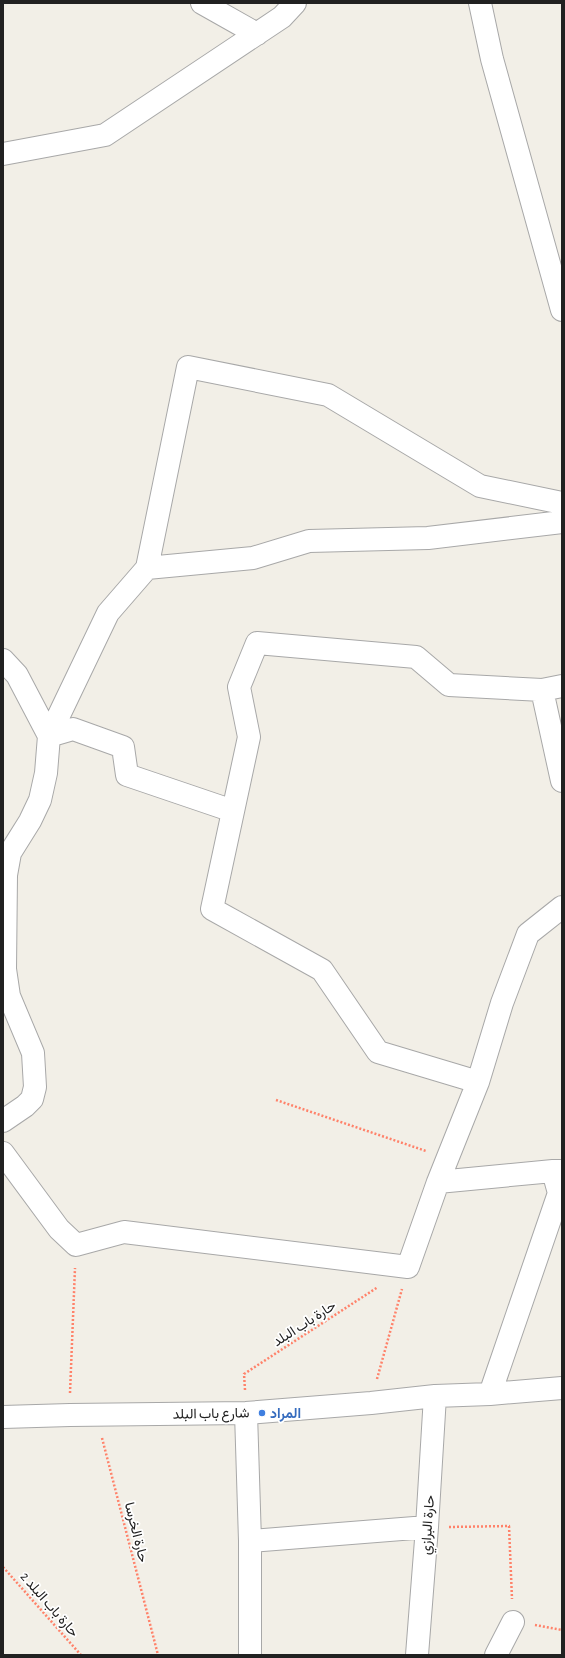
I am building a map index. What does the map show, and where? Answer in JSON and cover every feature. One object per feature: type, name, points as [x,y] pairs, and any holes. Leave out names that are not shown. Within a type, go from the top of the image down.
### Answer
[{"type":"street","points":[[202,3],[257,34]]},
{"type":"street","points":[[3,154],[105,134],[282,17],[295,3]]},
{"type":"street","points":[[480,3],[492,59],[562,310]]},
{"type":"street","points":[[3,1121],[25,1106],[32,1099],[35,1087],[33,1053],[9,996],[5,969],[6,875],[10,852],[30,821],[40,800],[46,773],[49,736],[108,613],[147,568],[188,367],[328,395],[480,486],[562,503]]},
{"type":"street","points":[[147,568],[253,558],[309,541],[428,538],[562,522]]},
{"type":"street","points":[[478,1082],[378,1052],[322,970],[212,909],[250,737],[239,687],[257,643],[416,657],[450,685],[552,688],[562,781]]},
{"type":"street","points":[[3,660],[17,675],[49,736]]},
{"type":"street","points":[[49,736],[73,729],[123,747],[127,775],[233,811]]},
{"type":"street","points":[[3,1153],[60,1229],[76,1246],[124,1232],[408,1267],[447,1158],[478,1082],[502,1003],[528,934],[562,907]]},
{"type":"street","points":[[438,1182],[558,1171],[559,1193],[490,1394]]},
{"type":"street","name":"شارع باب البلد","points":[[3,1418],[96,1414],[246,1413],[371,1403],[435,1396],[490,1394],[562,1388]]},
{"type":"street","name":"حارة البرازي","points":[[417,1655],[435,1396]]},
{"type":"street","points":[[246,1413],[250,1541],[250,1655]]},
{"type":"street","points":[[250,1541],[427,1527]]},
{"type":"street","points":[[496,1655],[513,1622]]},
{"type":"path","points":[[276,1100],[447,1158]]},
{"type":"path","points":[[70,1415],[76,1246]]},
{"type":"path","points":[[371,1403],[408,1267]]},
{"type":"path","name":"حارة باب البلد","points":[[246,1413],[244,1374],[408,1267]]},
{"type":"path","name":"حارة الخرسا","points":[[96,1414],[158,1655]]},
{"type":"path","points":[[427,1527],[509,1526],[513,1622]]},
{"type":"path","name":"حارة باب البلد 2","points":[[3,1567],[81,1655]]},
{"type":"place","name":"المراد","points":[[262,1413]]}]
